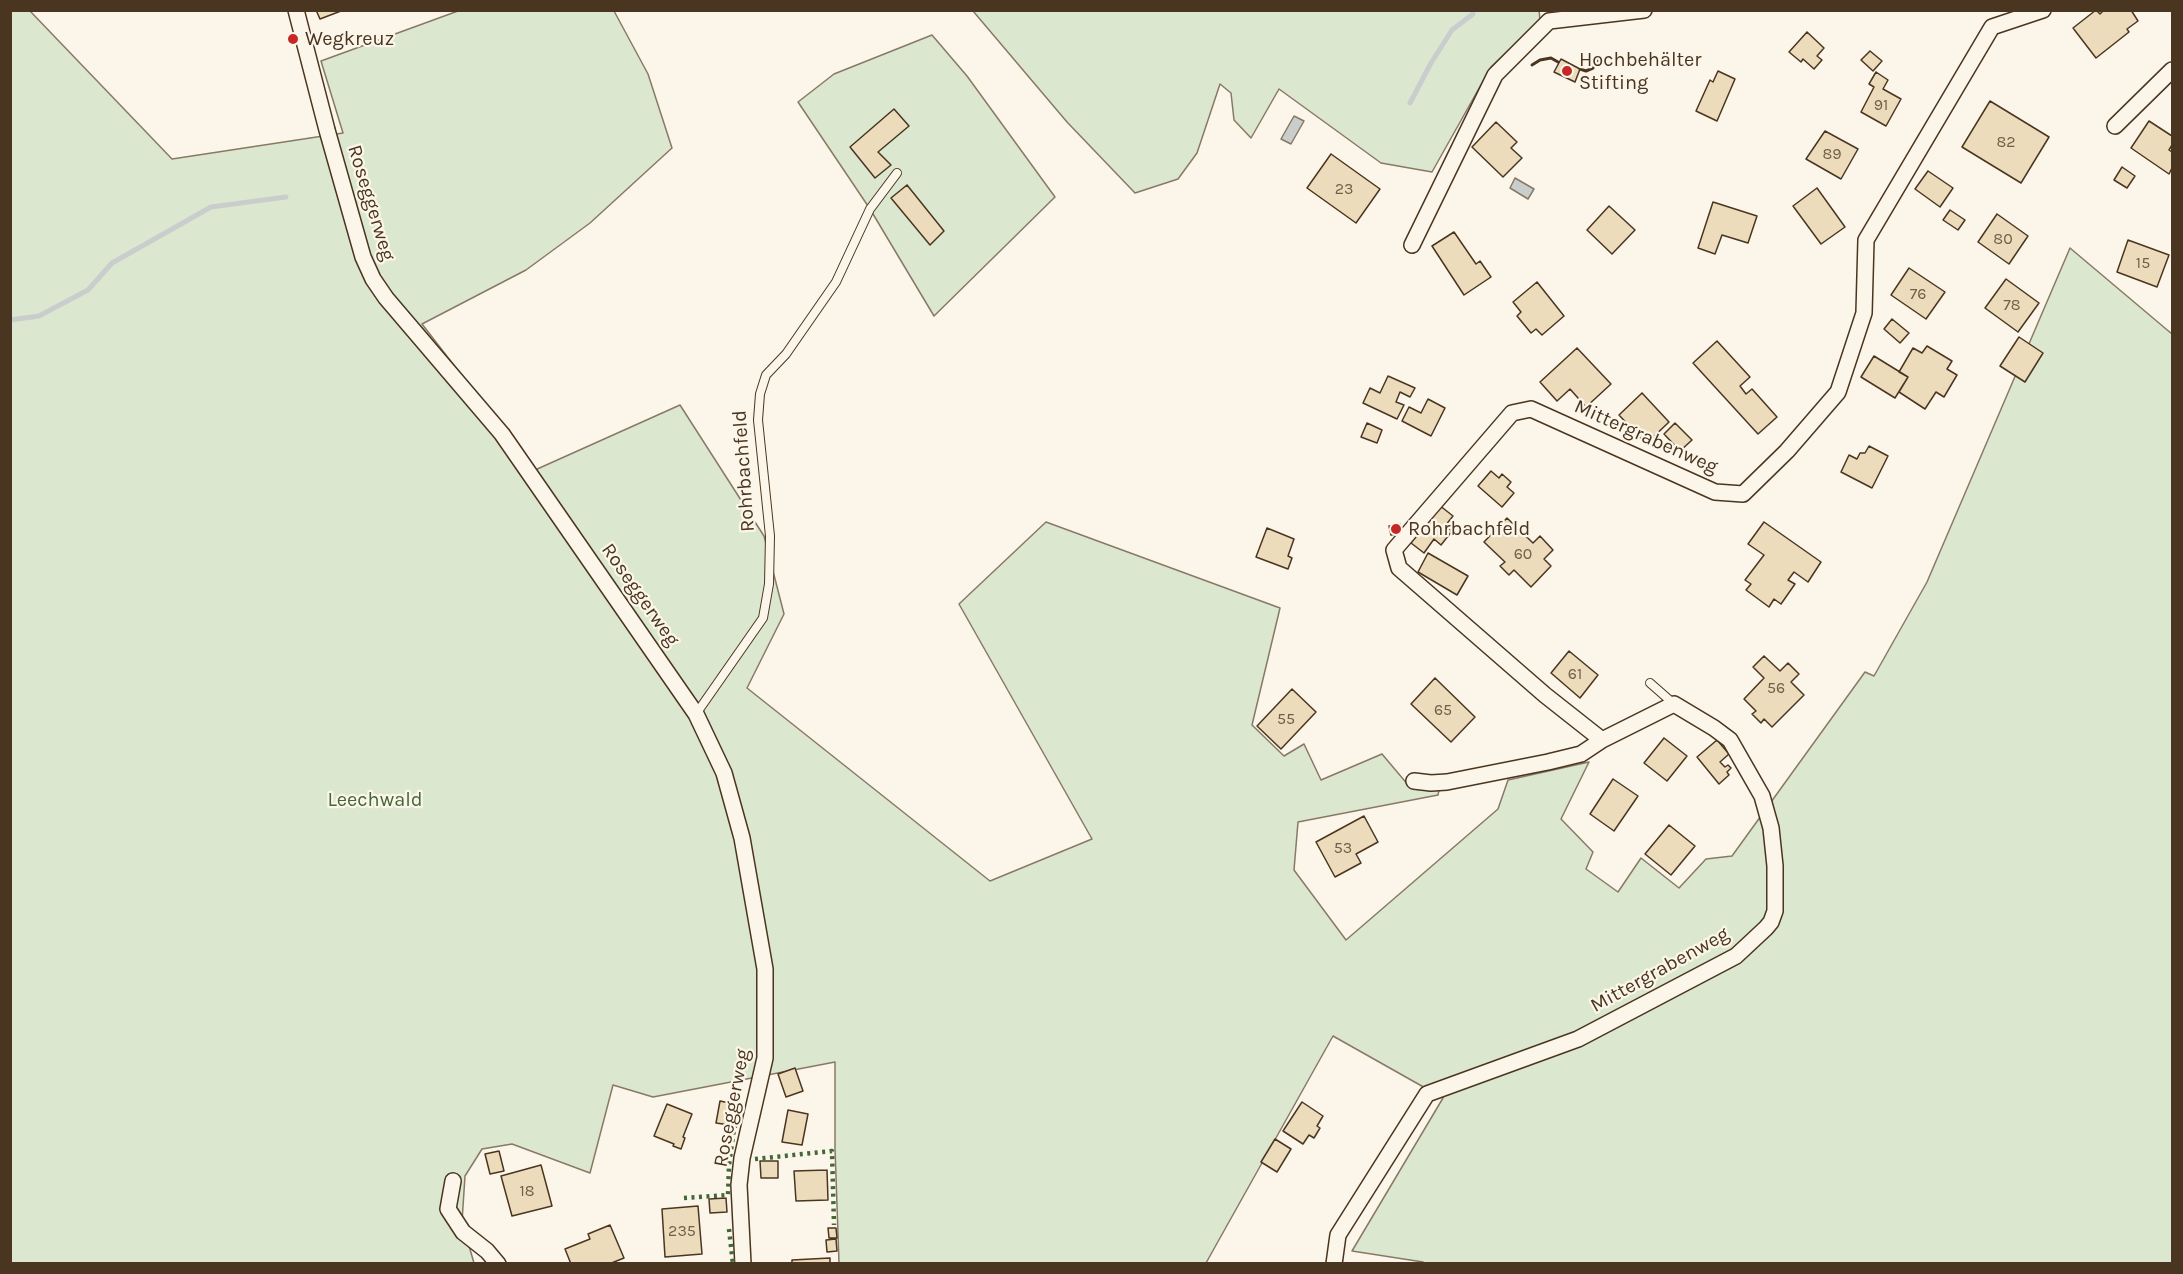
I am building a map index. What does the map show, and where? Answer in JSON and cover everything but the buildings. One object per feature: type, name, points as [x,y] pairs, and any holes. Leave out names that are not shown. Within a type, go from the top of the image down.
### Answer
[{"type":"street","name":"Roseggerweg","points":[[297,10],[327,130],[363,257],[373,279],[386,298],[502,434],[696,714],[724,773],[742,838],[765,969],[765,1058],[742,1158],[739,1185],[743,1263]]},
{"type":"street","points":[[1412,245],[1495,75],[1548,21],[1644,10]]},
{"type":"street","name":"Mittergrabenweg","points":[[1602,740],[1545,695],[1399,568],[1394,550],[1512,413],[1531,409],[1715,492],[1743,494],[1787,451],[1838,393],[1864,313],[1866,240],[1992,27],[2043,10]]},
{"type":"street","points":[[2115,126],[2172,70]]},
{"type":"street","points":[[1414,781],[1447,782],[1581,754],[1602,740],[1674,705]]},
{"type":"street","name":"Mittergrabenweg","points":[[1334,1263],[1338,1235],[1427,1094],[1578,1039],[1736,956],[1771,922],[1775,911],[1775,866],[1771,828],[1762,796],[1730,740],[1674,705]]},
{"type":"street","points":[[453,1181],[448,1209],[462,1232],[487,1251],[498,1263]]},
{"type":"lane","name":"Rohrbachfeld","points":[[696,714],[763,618],[769,584],[770,536],[758,420],[760,394],[766,375],[786,354],[836,282],[870,209],[897,173]]},
{"type":"lane","points":[[1650,683],[1674,705]]},
{"type":"green space","points":[[1539,10],[1540,20],[1491,67],[1432,172],[1381,163],[1279,89],[1251,138],[1234,120],[1231,93],[1220,84],[1197,153],[1178,179],[1135,193],[1067,122],[973,11]]},
{"type":"green space","name":"Leechwald","points":[[10,11],[30,11],[172,159],[343,133],[321,61],[458,11],[614,11],[648,74],[672,148],[590,223],[526,270],[422,324],[535,470],[680,405],[764,536],[784,614],[747,688],[990,881],[1092,839],[959,604],[1046,522],[1280,608],[1252,725],[1284,756],[1304,744],[1321,780],[1382,754],[1409,786],[1440,785],[1438,795],[1298,822],[1294,870],[1346,940],[1498,809],[1508,780],[1589,762],[1561,819],[1593,852],[1586,869],[1618,892],[1641,858],[1679,888],[1706,859],[1732,856],[1865,672],[1874,676],[1927,582],[2070,248],[2172,334],[2172,1263],[1425,1264],[1352,1251],[1443,1098],[1333,1036],[1206,1263],[839,1263],[835,1062],[653,1097],[613,1085],[590,1173],[512,1144],[482,1149],[465,1176],[462,1222],[474,1263],[11,1263]]},
{"type":"green space","points":[[932,35],[967,76],[1055,197],[934,316],[870,209],[798,102],[834,74]]},
{"type":"shaded area","points":[[1294,116],[1304,121],[1291,144],[1281,139]]},
{"type":"shaded area","points":[[1515,178],[1534,189],[1528,199],[1510,188]]},
{"type":"waterway","points":[[1410,103],[1452,30],[1473,14],[1473,10]]},
{"type":"waterway","points":[[10,320],[39,316],[88,290],[112,263],[211,207],[286,197]]},
{"type":"hedge","points":[[684,1198],[728,1195],[734,1129],[740,1115]]},
{"type":"hedge","points":[[755,1159],[832,1151],[834,1225]]},
{"type":"hedge","points":[[729,1229],[733,1264]]},
{"type":"wall","points":[[1532,65],[1540,60],[1551,58],[1558,62]]},
{"type":"wall","points":[[1580,69],[1586,71],[1593,68],[1599,58]]},
{"type":"place","name":"Wegkreuz","points":[[293,39]]},
{"type":"place","name":"Hochbehälter Stifting","points":[[1567,71]]},
{"type":"place","name":"Rohrbachfeld","points":[[1396,529]]}]
